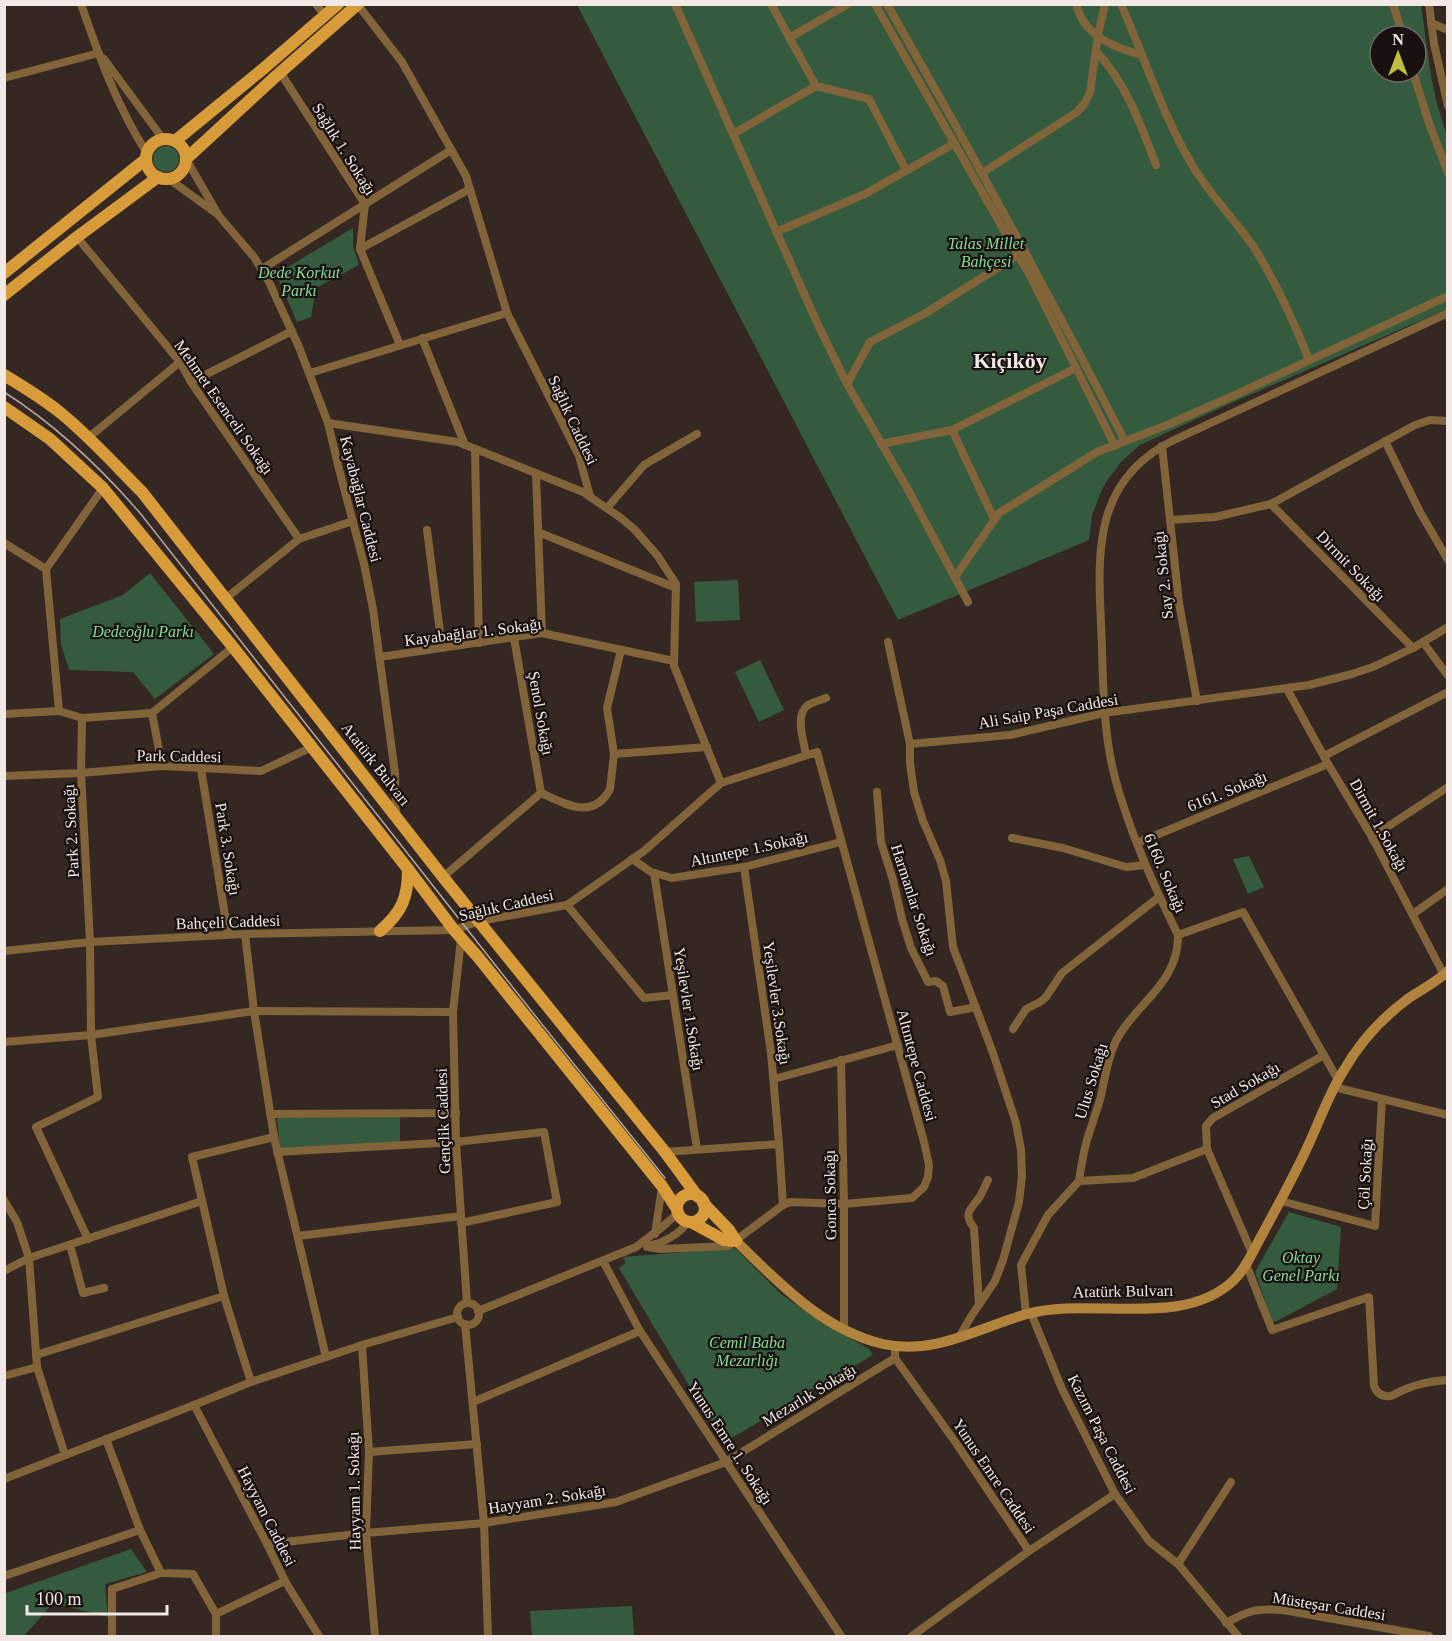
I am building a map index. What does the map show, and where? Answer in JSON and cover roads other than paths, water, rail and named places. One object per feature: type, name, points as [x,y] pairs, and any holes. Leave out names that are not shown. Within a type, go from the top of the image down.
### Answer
[{"type":"main road","points":[[4,273],[146,156],[153,143],[169,140],[263,69],[338,4]]},
{"type":"main road","points":[[186,159],[280,72],[358,5]]},
{"type":"main road","points":[[4,295],[77,237],[163,178],[179,174],[183,170],[186,159],[183,148],[169,140]]},
{"type":"main road","points":[[146,156],[149,170],[163,178]]},
{"type":"main road","name":"Atatürk Bulvarı","points":[[5,375],[62,414],[142,492],[443,877],[665,1152],[701,1200],[729,1230],[736,1242],[790,1293],[844,1329],[875,1342],[895,1346],[925,1345],[959,1337],[1029,1313],[1055,1309],[1184,1306],[1204,1300],[1222,1290],[1246,1264],[1307,1149],[1336,1083],[1363,1042],[1384,1019],[1408,999],[1446,973]]},
{"type":"main road","name":"Atatürk Bulvarı","points":[[4,407],[50,439],[103,488],[233,647],[457,934],[662,1186],[683,1216],[724,1240],[736,1242]]},
{"type":"main road","points":[[380,931],[394,919],[403,904],[408,887],[408,869]]},
{"type":"main road","points":[[691,1195],[701,1200],[704,1212],[699,1219],[683,1216],[679,1202],[684,1197],[691,1195]]},
{"type":"street","points":[[81,4],[116,99],[146,156]]},
{"type":"street","points":[[316,4],[325,16]]},
{"type":"street","points":[[771,4],[816,86]]},
{"type":"street","points":[[789,38],[848,4]]},
{"type":"street","points":[[875,4],[1018,255],[1115,446]]},
{"type":"street","points":[[887,4],[1058,312],[1125,441]]},
{"type":"street","points":[[1076,4],[1084,22],[1098,35],[1119,48],[1142,55]]},
{"type":"street","points":[[982,173],[1082,108],[1090,92],[1105,4]]},
{"type":"street","points":[[1120,4],[1185,154],[1264,264],[1292,318],[1309,360]]},
{"type":"street","points":[[1393,4],[1399,24]]},
{"type":"street","points":[[1429,4],[1448,106]]},
{"type":"street","name":"Sağlık Caddesi","points":[[358,5],[402,62],[466,176],[507,313],[579,456],[590,496]]},
{"type":"street","points":[[678,6],[819,327],[847,384],[968,602]]},
{"type":"street","points":[[1431,23],[1448,30]]},
{"type":"street","points":[[1096,51],[1113,71],[1138,117],[1156,165]]},
{"type":"street","points":[[4,78],[99,53]]},
{"type":"street","points":[[99,53],[169,140]]},
{"type":"street","name":"Sağlık 1. Sokağı","points":[[280,72],[365,204],[360,249],[400,345]]},
{"type":"street","points":[[1417,84],[1448,173]]},
{"type":"street","points":[[733,134],[816,86],[869,99],[906,170]]},
{"type":"street","points":[[776,232],[865,194],[955,142]]},
{"type":"street","points":[[262,269],[451,150]]},
{"type":"street","name":"Kayabağlar Caddesi","points":[[186,159],[219,216],[246,246],[262,269],[292,331],[328,423],[370,588],[394,773],[396,817]]},
{"type":"street","name":"Kayabağlar Caddesi","points":[[163,178],[219,216]]},
{"type":"street","points":[[360,249],[470,189]]},
{"type":"street","name":"Mehmet Esenceli Sokağı","points":[[77,237],[180,362],[191,382],[299,539]]},
{"type":"street","points":[[847,384],[870,342],[924,314],[1018,255]]},
{"type":"street","points":[[955,577],[999,513],[1097,453],[1167,425],[1448,296]]},
{"type":"street","points":[[310,373],[507,313]]},
{"type":"street","name":"6160. Sokağı","points":[[1336,1083],[1324,1055],[1244,912],[1178,935],[1145,865],[1108,747],[1104,710],[1099,568],[1103,530],[1115,495],[1125,478],[1140,461],[1162,446],[1448,313]]},
{"type":"street","points":[[191,382],[292,331]]},
{"type":"street","points":[[422,338],[465,445]]},
{"type":"street","points":[[88,438],[180,362]]},
{"type":"street","points":[[882,444],[952,430],[1076,368]]},
{"type":"street","points":[[1170,520],[1215,517],[1271,504],[1422,422],[1448,421]]},
{"type":"street","points":[[328,423],[458,442],[590,496],[621,518],[646,542],[676,584],[674,666],[721,783],[806,755],[800,723],[802,713],[808,705],[826,698]]},
{"type":"street","points":[[952,430],[994,519]]},
{"type":"street","points":[[607,508],[644,465],[697,434]]},
{"type":"street","points":[[1384,441],[1419,512],[1448,560]]},
{"type":"street","name":"Say 2. Sokağı","points":[[1162,446],[1179,603],[1197,701]]},
{"type":"street","points":[[475,449],[479,643]]},
{"type":"street","points":[[536,474],[542,633]]},
{"type":"street","points":[[59,711],[46,569],[103,488]]},
{"type":"street","name":"Dirmit Sokağı","points":[[1271,504],[1413,648]]},
{"type":"street","points":[[225,599],[299,539],[353,521]]},
{"type":"street","points":[[427,530],[442,648]]},
{"type":"street","points":[[538,532],[676,588]]},
{"type":"street","points":[[4,543],[46,569]]},
{"type":"street","name":"Ali Saip Paşa Caddesi","points":[[909,744],[1010,735],[1104,710],[1197,701],[1309,685],[1352,674],[1382,663],[1448,627]]},
{"type":"street","name":"Kayabağlar 1. Sokağı","points":[[380,657],[542,633],[674,661]]},
{"type":"street","name":"Şenol Sokağı","points":[[514,638],[541,793]]},
{"type":"street","points":[[888,642],[909,744],[918,807],[940,860],[946,881],[953,947],[993,1053],[1016,1123],[1022,1163],[1020,1195],[1011,1237],[995,1281],[959,1337]]},
{"type":"street","points":[[1423,642],[1448,676]]},
{"type":"street","points":[[4,714],[59,711],[82,718],[152,713],[233,647]]},
{"type":"street","points":[[443,877],[541,793],[572,807],[586,807],[604,799],[610,789],[614,754],[607,708],[621,650]]},
{"type":"street","name":"Dirmit 1.Sokağı","points":[[1287,689],[1372,837],[1446,973]]},
{"type":"street","name":"6161. Sokağı","points":[[1137,843],[1326,760],[1448,692]]},
{"type":"street","points":[[152,713],[162,766]]},
{"type":"street","name":"Park 2. Sokağı","points":[[82,718],[81,773],[90,942],[91,1035],[98,1097],[36,1127],[88,1239]]},
{"type":"street","name":"Park Caddesi","points":[[4,776],[81,773],[162,766],[261,771],[312,747]]},
{"type":"street","points":[[614,754],[707,747]]},
{"type":"street","name":"Altıntepe Caddesi","points":[[783,1205],[790,1202],[844,1204],[912,1198],[924,1187],[928,1177],[927,1154],[817,752],[806,755]]},
{"type":"street","name":"Park 3. Sokağı","points":[[201,769],[228,934]]},
{"type":"street","name":"Sağlık Caddesi","points":[[457,934],[480,921],[567,905],[633,859],[721,783]]},
{"type":"street","points":[[1446,973],[1372,837],[1448,787]]},
{"type":"street","name":"Harmanlar Sokağı","points":[[877,792],[881,842],[911,948],[928,982],[936,981],[943,986],[950,1012],[975,1007]]},
{"type":"street","points":[[1012,838],[1063,848],[1126,867],[1145,865]]},
{"type":"street","name":"Altıntepe 1.Sokağı","points":[[633,859],[654,873],[672,878],[744,867],[841,842]]},
{"type":"street","name":"Yeşilevler 3.Sokağı","points":[[744,867],[774,1079],[783,1205]]},
{"type":"street","name":"Yeşilevler 1.Sokağı","points":[[654,873],[697,1149]]},
{"type":"street","points":[[1413,914],[1448,889]]},
{"type":"street","points":[[1013,1029],[1026,1009],[1046,997],[1066,969],[1159,897]]},
{"type":"street","points":[[567,905],[644,998],[673,994]]},
{"type":"street","name":"Bahçeli Caddesi","points":[[4,951],[90,942],[228,934],[380,931],[457,934]]},
{"type":"street","points":[[245,934],[254,1011],[274,1137],[326,1357]]},
{"type":"street","name":"Gençlik Caddesi","points":[[457,934],[453,1012],[456,1142],[467,1303]]},
{"type":"street","name":"Ulus Sokağı","points":[[1079,1181],[1087,1141],[1101,1097],[1111,1053],[1126,1026],[1154,995],[1165,978],[1176,955],[1178,935]]},
{"type":"street","points":[[4,1042],[91,1035],[254,1011],[453,1012]]},
{"type":"street","points":[[774,1079],[898,1045]]},
{"type":"street","name":"Stad Sokağı","points":[[1252,1253],[1207,1149],[1205,1128],[1210,1120],[1324,1055]]},
{"type":"street","name":"Gonca Sokağı","points":[[841,1060],[844,1329]]},
{"type":"street","points":[[1336,1083],[1382,1099],[1448,1115]]},
{"type":"street","name":"Çöl Sokağı","points":[[1281,1201],[1375,1226],[1382,1099]]},
{"type":"street","points":[[270,1114],[456,1113]]},
{"type":"street","points":[[277,1152],[456,1142],[544,1132],[558,1202],[461,1220],[298,1236]]},
{"type":"street","points":[[251,1382],[224,1296],[192,1157],[274,1137]]},
{"type":"street","points":[[665,1152],[779,1144]]},
{"type":"street","points":[[1079,1181],[1133,1178],[1207,1149]]},
{"type":"street","points":[[979,1305],[974,1228],[969,1215],[970,1207],[979,1197],[988,1180]]},
{"type":"street","name":"Kazım Paşa Caddesi","points":[[1079,1181],[1048,1215],[1021,1266],[1029,1313],[1062,1389],[1115,1494],[1149,1541],[1178,1564],[1238,1636]]},
{"type":"street","points":[[655,1234],[662,1186]]},
{"type":"street","points":[[4,1200],[17,1222],[29,1258],[37,1367],[65,1455]]},
{"type":"street","points":[[4,1271],[29,1258],[202,1201]]},
{"type":"street","points":[[636,1247],[661,1249],[723,1247],[736,1242],[783,1205]]},
{"type":"street","points":[[478,1311],[636,1247],[683,1216]]},
{"type":"street","points":[[647,1247],[683,1229],[683,1216]]},
{"type":"street","points":[[70,1245],[83,1293],[104,1288]]},
{"type":"street","name":"Yunus Emre 1. Sokağı","points":[[603,1261],[640,1331],[841,1636]]},
{"type":"street","points":[[1246,1264],[1272,1330],[1369,1297],[1374,1386],[1379,1394],[1391,1396],[1426,1382],[1448,1380]]},
{"type":"street","points":[[36,1355],[224,1296]]},
{"type":"street","points":[[467,1303],[474,1305],[478,1311],[479,1314],[473,1324],[465,1324],[459,1320],[460,1306],[467,1303]]},
{"type":"street","points":[[4,1479],[251,1382],[362,1345],[458,1317]]},
{"type":"street","points":[[465,1324],[484,1523],[488,1636]]},
{"type":"street","points":[[473,1402],[640,1331]]},
{"type":"street","name":"Hayyam 1. Sokağı","points":[[362,1345],[369,1452],[366,1533],[375,1636]]},
{"type":"street","points":[[895,1346],[895,1358]]},
{"type":"street","name":"Mezarlık Sokağı","points":[[726,1462],[895,1358]]},
{"type":"street","name":"Yunus Emre Caddesi","points":[[895,1358],[1029,1551],[912,1636]]},
{"type":"street","points":[[4,1376],[37,1367]]},
{"type":"street","name":"Hayyam Caddesi","points":[[194,1406],[285,1581],[319,1636]]},
{"type":"street","points":[[106,1439],[140,1530],[161,1573]]},
{"type":"street","points":[[369,1452],[477,1444]]},
{"type":"street","name":"Hayyam 2. Sokağı","points":[[267,1544],[484,1523],[616,1502],[726,1462]]},
{"type":"street","points":[[1178,1564],[1231,1482]]},
{"type":"street","points":[[1029,1551],[1115,1494]]},
{"type":"street","points":[[4,1576],[140,1530]]},
{"type":"street","points":[[112,1636],[112,1589],[161,1573],[194,1574],[216,1614],[216,1636]]},
{"type":"street","points":[[216,1614],[285,1581]]},
{"type":"street","name":"Müsteşar Caddesi","points":[[1226,1623],[1244,1613],[1263,1608],[1429,1636]]},
{"type":"tram line","points":[[4,392],[42,418],[76,448],[140,513],[665,1178]]},
{"type":"district","name":"Kiçiköy","points":[[1010,360]]},
{"type":"park label","name":"Talas Millet Bahçesi","points":[[986,252]]},
{"type":"park label","name":"Dede Korkut Parkı","points":[[299,281]]},
{"type":"park label","name":"Dedeoğlu Parkı","points":[[143,631]]},
{"type":"park label","name":"Oktay Genel Parkı","points":[[1301,1266]]},
{"type":"park label","name":"Cemil Baba Mezarlığı","points":[[747,1351]]}]
